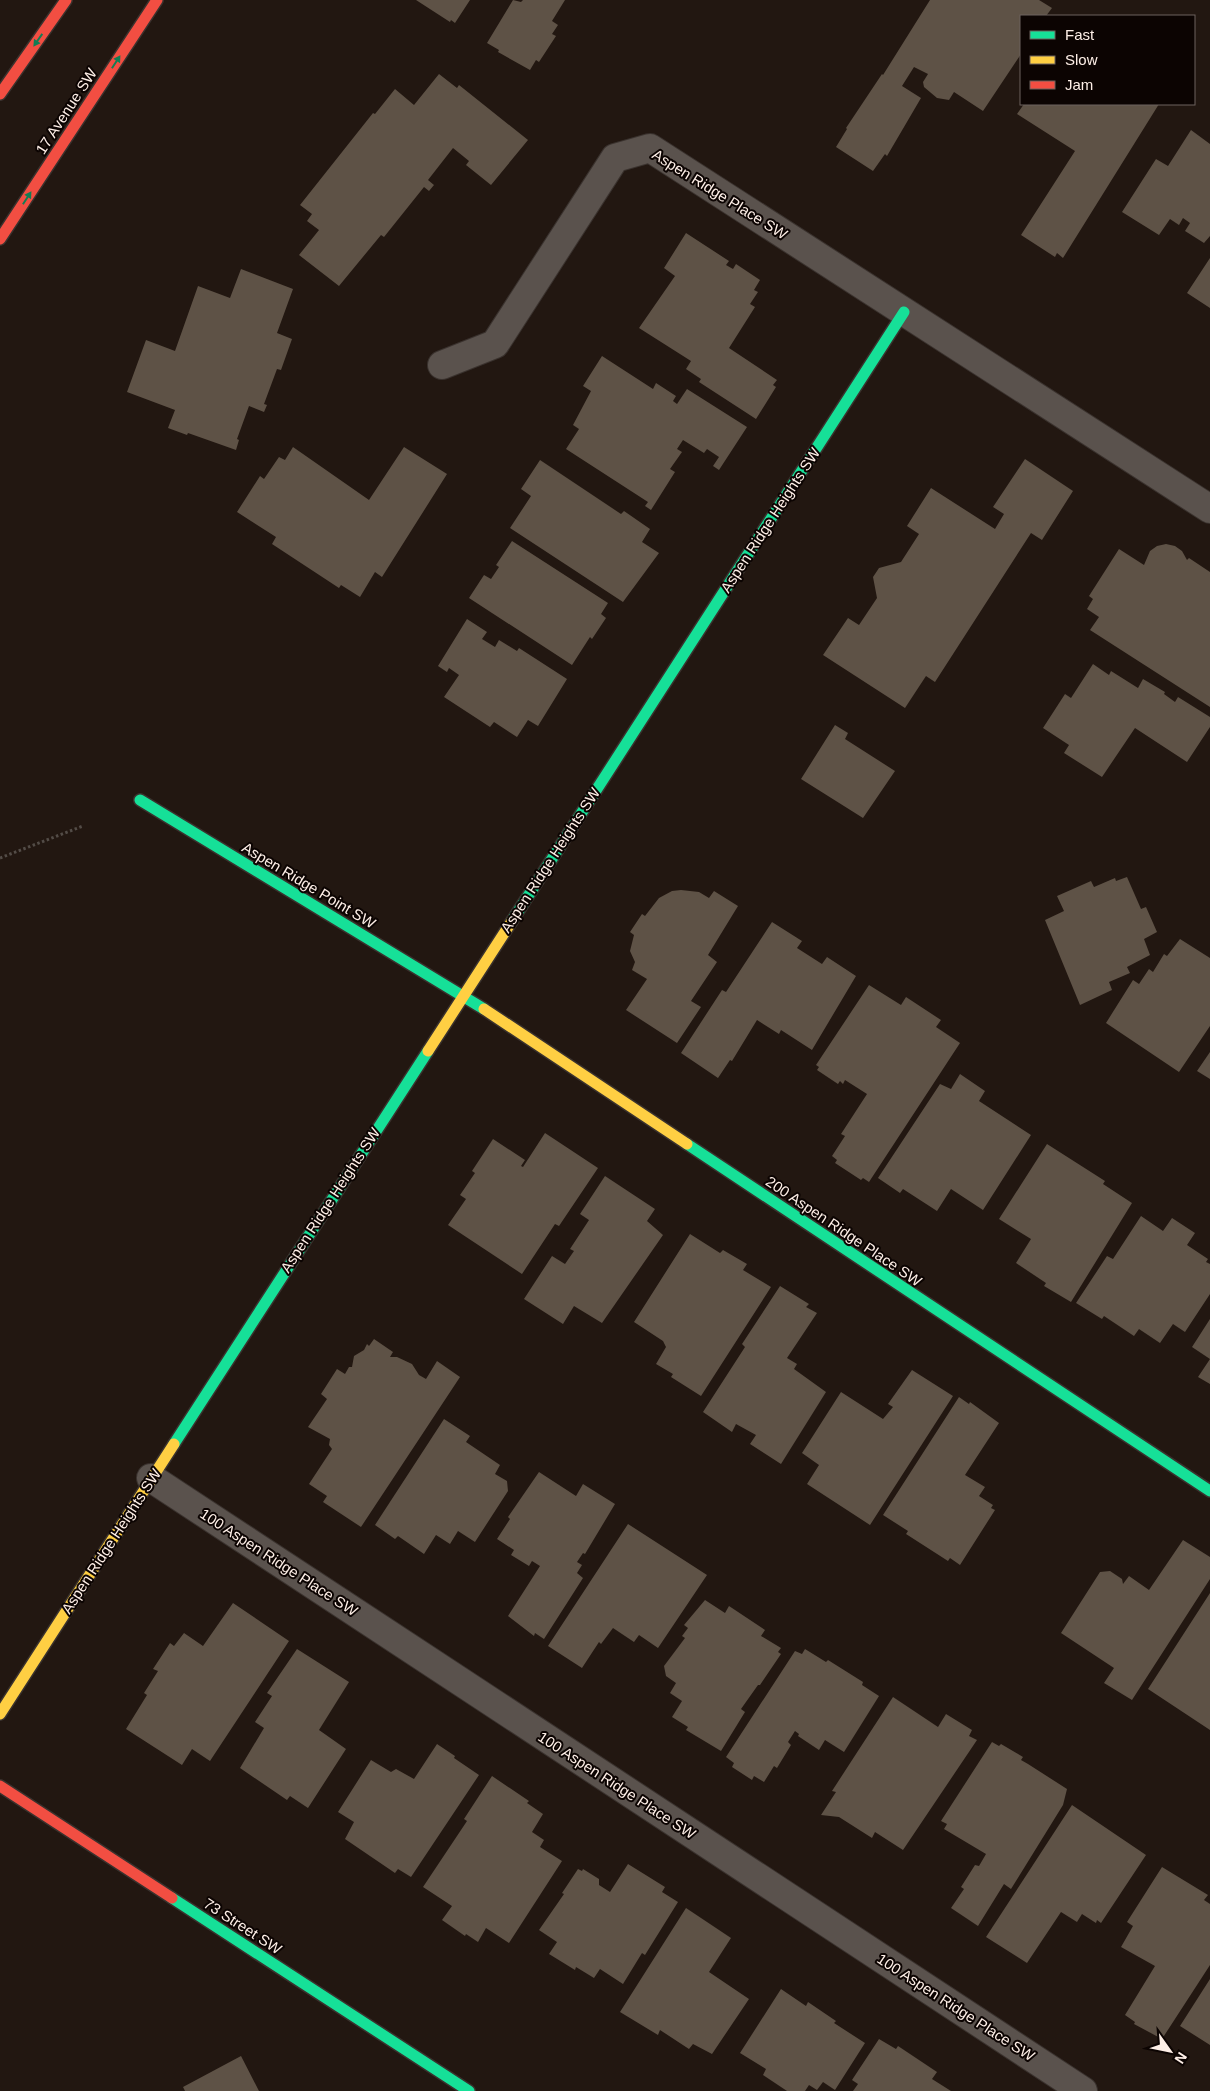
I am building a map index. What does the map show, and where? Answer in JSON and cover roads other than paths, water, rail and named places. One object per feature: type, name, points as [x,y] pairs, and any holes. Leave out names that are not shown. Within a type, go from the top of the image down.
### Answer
[{"type":"street","points":[[0,94],[66,0]]},
{"type":"street","name":"17 Avenue SW","points":[[0,238],[157,0]]},
{"type":"street","name":"Aspen Ridge Place SW","points":[[442,365],[495,344],[615,158],[650,148],[904,312]]},
{"type":"street","points":[[904,312],[1210,509]]},
{"type":"street","name":"Aspen Ridge Heights SW","points":[[0,1714],[904,312]]},
{"type":"street","name":"Aspen Ridge Point SW","points":[[140,800],[462,996]]},
{"type":"street","name":"200 Aspen Ridge Place SW","points":[[462,996],[1210,1491]]},
{"type":"street","name":"100 Aspen Ridge Place SW","points":[[151,1478],[1083,2091]]},
{"type":"street","name":"73 Street SW","points":[[0,1786],[469,2091]]}]
